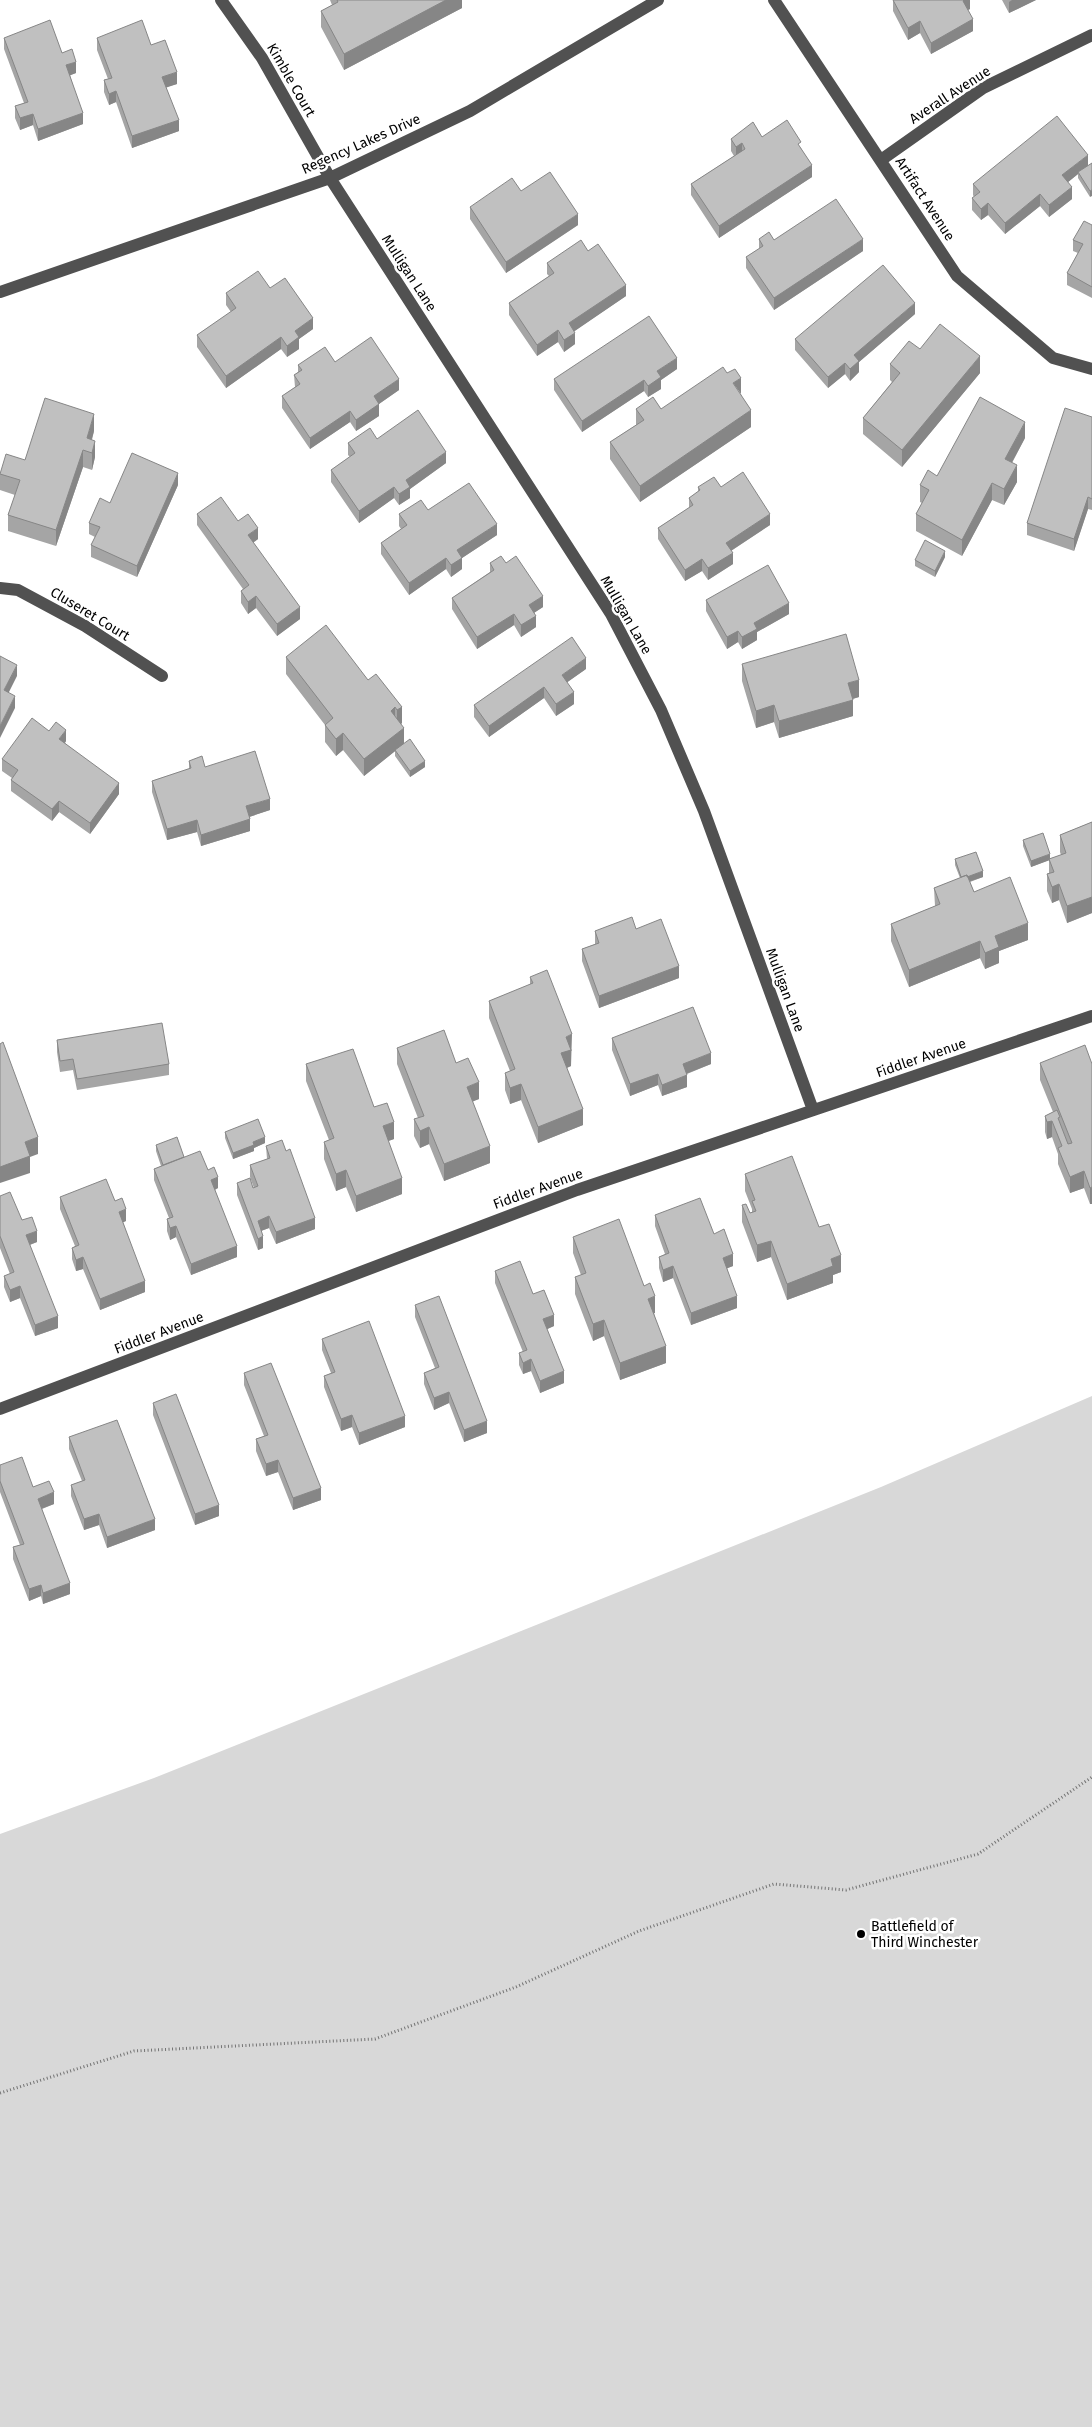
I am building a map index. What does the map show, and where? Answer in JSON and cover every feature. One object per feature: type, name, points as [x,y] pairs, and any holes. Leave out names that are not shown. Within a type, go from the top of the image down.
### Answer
[{"type":"street","name":"Kimble Court","points":[[221,0],[262,58],[330,178]]},
{"type":"street","name":"Regency Lakes Drive","points":[[0,292],[330,178],[470,111],[658,0]]},
{"type":"street","name":"Artifact Avenue","points":[[774,0],[957,276],[1053,358],[1092,368]]},
{"type":"street","name":"Averall Avenue","points":[[881,160],[983,88],[1092,35]]},
{"type":"street","name":"Mulligan Lane","points":[[330,178],[611,614],[657,702],[704,811],[813,1110]]},
{"type":"street","name":"Cluseret Court","points":[[0,588],[18,590],[85,626],[162,676]]},
{"type":"street","name":"Fiddler Avenue","points":[[0,1409],[577,1190],[1092,1016]]},
{"type":"path","points":[[0,2093],[134,2051],[376,2039],[516,1987],[639,1931],[774,1884],[846,1890],[978,1854],[1092,1777]]},
{"type":"shaded area","points":[[1092,1396],[1092,2427],[0,2427],[0,1834],[154,1778],[881,1487]]},
{"type":"building","points":[[337,0],[446,0],[344,54],[321,11],[338,2]]},
{"type":"building","points":[[893,0],[964,0],[973,19],[931,43],[920,21],[908,28]]},
{"type":"building","points":[[50,20],[62,53],[72,49],[76,62],[66,65],[83,113],[38,129],[33,114],[20,118],[15,106],[28,102],[4,38]]},
{"type":"building","points":[[142,20],[151,45],[165,40],[177,72],[162,77],[179,120],[132,136],[116,91],[109,94],[104,80],[112,78],[97,38]]},
{"type":"building","points":[[1057,116],[1088,155],[1062,175],[1072,187],[1049,205],[1040,194],[1005,223],[988,203],[981,209],[972,198],[980,192],[973,184]]},
{"type":"building","points":[[787,120],[801,142],[798,144],[812,165],[719,226],[691,184],[745,149],[742,143],[736,147],[731,139],[753,122],[762,137]]},
{"type":"building","points":[[1092,163],[1092,190],[1090,191],[1078,172]]},
{"type":"building","points":[[550,172],[578,214],[506,262],[470,207],[512,178],[521,191]]},
{"type":"building","points":[[836,199],[863,239],[774,298],[746,257],[763,246],[759,239],[769,232],[774,240]]},
{"type":"building","points":[[1084,221],[1092,225],[1092,287],[1067,273],[1083,244],[1073,240]]},
{"type":"building","points":[[581,240],[588,251],[598,244],[626,285],[569,323],[575,333],[564,340],[558,330],[537,345],[509,303],[554,273],[547,263]]},
{"type":"building","points":[[883,265],[915,303],[854,355],[859,361],[850,369],[845,363],[828,377],[795,339]]},
{"type":"building","points":[[258,271],[270,288],[285,278],[313,318],[295,331],[299,337],[287,346],[281,337],[226,376],[197,335],[236,308],[226,293]]},
{"type":"building","points":[[649,316],[677,358],[657,371],[661,377],[648,386],[644,380],[582,421],[554,379]]},
{"type":"building","points":[[940,324],[980,356],[902,450],[863,418],[900,373],[890,364],[909,341],[920,349]]},
{"type":"building","points":[[371,337],[399,379],[374,396],[379,404],[356,420],[350,411],[310,438],[282,396],[300,384],[294,375],[302,370],[298,365],[325,347],[335,362]]},
{"type":"building","points":[[723,367],[727,373],[735,369],[741,378],[733,383],[751,410],[640,486],[610,442],[644,420],[636,409],[653,397],[661,409]]},
{"type":"building","points":[[980,397],[1025,422],[1005,459],[1017,465],[1004,489],[992,483],[962,540],[916,514],[929,490],[920,485],[928,470],[937,476]]},
{"type":"building","points":[[45,398],[94,414],[87,438],[95,441],[92,453],[83,450],[56,530],[8,515],[20,480],[0,474],[6,454],[25,460]]},
{"type":"building","points":[[1065,408],[1092,417],[1092,499],[1088,497],[1074,539],[1027,523]]},
{"type":"building","points":[[418,410],[446,452],[406,480],[410,487],[399,494],[394,487],[359,511],[331,470],[355,453],[348,443],[370,428],[377,439]]},
{"type":"building","points":[[132,453],[178,473],[137,566],[91,545],[100,527],[89,523],[100,498],[110,503]]},
{"type":"building","points":[[743,472],[770,514],[726,543],[733,553],[708,568],[702,559],[685,570],[658,528],[693,505],[689,498],[700,490],[698,487],[714,477],[721,487]]},
{"type":"building","points":[[469,483],[497,524],[457,550],[462,558],[451,565],[446,558],[409,583],[381,543],[407,525],[399,514],[421,500],[428,510]]},
{"type":"building","points":[[221,497],[238,521],[248,514],[258,528],[248,535],[300,607],[277,624],[256,596],[248,602],[241,591],[249,585],[197,514]]},
{"type":"building","points":[[925,540],[945,551],[935,571],[915,560]]},
{"type":"building","points":[[501,556],[506,563],[516,556],[543,596],[529,605],[536,616],[521,625],[514,614],[477,637],[452,598],[494,570],[490,563]]},
{"type":"building","points":[[768,565],[789,603],[754,623],[757,629],[742,637],[738,631],[727,637],[706,600]]},
{"type":"building","points":[[326,625],[368,680],[376,674],[402,707],[397,710],[395,707],[391,711],[404,728],[364,759],[343,733],[336,739],[325,725],[333,718],[286,657]]},
{"type":"building","points":[[846,634],[859,680],[848,683],[853,700],[779,721],[774,705],[756,711],[742,664]]},
{"type":"building","points":[[572,637],[586,658],[562,675],[574,692],[556,704],[544,687],[489,726],[474,705]]},
{"type":"building","points":[[0,656],[17,665],[4,690],[15,696],[0,726]]},
{"type":"building","points":[[32,718],[49,731],[56,722],[66,730],[59,739],[119,783],[90,823],[59,801],[52,809],[11,780],[18,770],[2,759]]},
{"type":"building","points":[[410,739],[425,761],[410,771],[395,750]]},
{"type":"building","points":[[255,751],[270,799],[246,806],[250,819],[201,835],[197,820],[167,829],[152,781],[191,768],[189,761],[202,756],[205,767]]},
{"type":"building","points":[[1092,822],[1092,897],[1067,906],[1059,884],[1052,887],[1047,874],[1054,872],[1049,859],[1066,853],[1060,835]]},
{"type":"building","points":[[1043,833],[1050,854],[1031,861],[1023,840]]},
{"type":"building","points":[[976,852],[983,871],[967,877],[967,875],[961,877],[955,859]]},
{"type":"building","points":[[967,875],[974,892],[1010,877],[1028,923],[995,936],[999,947],[985,953],[980,941],[909,970],[891,924],[940,904],[934,888]]},
{"type":"building","points":[[632,917],[636,929],[661,919],[679,966],[599,996],[582,949],[599,943],[595,931]]},
{"type":"building","points":[[547,970],[572,1034],[566,1037],[571,1050],[561,1053],[583,1109],[538,1127],[521,1084],[510,1088],[505,1073],[515,1069],[489,1001],[533,983],[530,977]]},
{"type":"building","points":[[693,1007],[711,1053],[683,1064],[687,1075],[662,1085],[658,1074],[630,1084],[612,1038]]},
{"type":"building","points":[[162,1023],[169,1064],[77,1079],[73,1059],[60,1061],[57,1040]]},
{"type":"building","points":[[444,1030],[456,1063],[468,1058],[479,1082],[467,1087],[490,1146],[444,1164],[429,1127],[420,1131],[414,1119],[424,1116],[397,1048]]},
{"type":"building","points":[[3,1042],[38,1137],[25,1142],[30,1156],[0,1167],[0,1044]]},
{"type":"building","points":[[1085,1045],[1092,1064],[1092,1187],[1090,1188],[1084,1171],[1070,1177],[1058,1148],[1062,1146],[1052,1121],[1047,1122],[1045,1116],[1057,1110],[1060,1117],[1058,1118],[1068,1144],[1072,1143],[1040,1063]]},
{"type":"building","points":[[353,1049],[374,1107],[387,1103],[394,1122],[383,1126],[402,1178],[356,1196],[346,1170],[336,1174],[324,1142],[334,1138],[306,1064]]},
{"type":"building","points":[[258,1119],[265,1137],[253,1142],[254,1145],[233,1153],[225,1132]]},
{"type":"building","points":[[177,1137],[184,1157],[163,1165],[156,1145]]},
{"type":"building","points":[[282,1140],[286,1151],[290,1149],[315,1218],[276,1232],[269,1216],[258,1221],[263,1236],[258,1239],[237,1183],[250,1178],[253,1188],[258,1186],[250,1165],[270,1158],[266,1146]]},
{"type":"building","points":[[200,1151],[208,1170],[214,1167],[218,1177],[211,1180],[237,1246],[191,1264],[176,1226],[170,1228],[167,1219],[173,1217],[154,1169]]},
{"type":"building","points":[[792,1156],[819,1227],[829,1224],[841,1255],[831,1259],[833,1266],[787,1284],[771,1241],[757,1245],[742,1205],[746,1204],[750,1213],[756,1211],[752,1201],[755,1200],[745,1174]]},
{"type":"building","points":[[106,1179],[115,1201],[122,1198],[126,1209],[119,1212],[145,1281],[100,1299],[83,1257],[76,1260],[72,1248],[79,1245],[60,1197]]},
{"type":"building","points":[[10,1192],[22,1220],[32,1217],[37,1231],[26,1235],[58,1316],[35,1325],[20,1286],[10,1290],[4,1276],[14,1272],[0,1236],[0,1196]]},
{"type":"building","points":[[700,1198],[714,1234],[724,1229],[733,1254],[723,1258],[737,1296],[691,1313],[673,1266],[663,1270],[659,1257],[669,1253],[655,1215]]},
{"type":"building","points":[[619,1219],[644,1286],[650,1283],[655,1296],[648,1299],[666,1346],[620,1363],[604,1320],[593,1324],[575,1277],[586,1273],[573,1237]]},
{"type":"building","points":[[520,1261],[533,1294],[544,1290],[554,1315],[543,1319],[564,1371],[540,1381],[531,1359],[523,1363],[519,1353],[527,1350],[495,1271]]},
{"type":"building","points":[[439,1296],[487,1421],[464,1430],[449,1392],[434,1398],[424,1373],[439,1367],[415,1305]]},
{"type":"building","points":[[369,1321],[405,1416],[359,1433],[352,1415],[341,1419],[324,1376],[335,1372],[322,1339]]},
{"type":"building","points":[[271,1363],[321,1488],[293,1498],[278,1460],[266,1464],[256,1439],[268,1435],[244,1373]]},
{"type":"building","points":[[176,1394],[219,1505],[195,1514],[153,1403]]},
{"type":"building","points":[[117,1420],[155,1519],[107,1537],[99,1514],[84,1519],[71,1485],[85,1480],[69,1437]]},
{"type":"building","points":[[22,1457],[33,1487],[49,1481],[54,1492],[38,1499],[70,1583],[43,1593],[41,1585],[29,1589],[13,1547],[24,1544],[0,1481],[0,1465]]},
{"type":"place","name":"Battlefield of Third Winchester","points":[[861,1934]]}]
